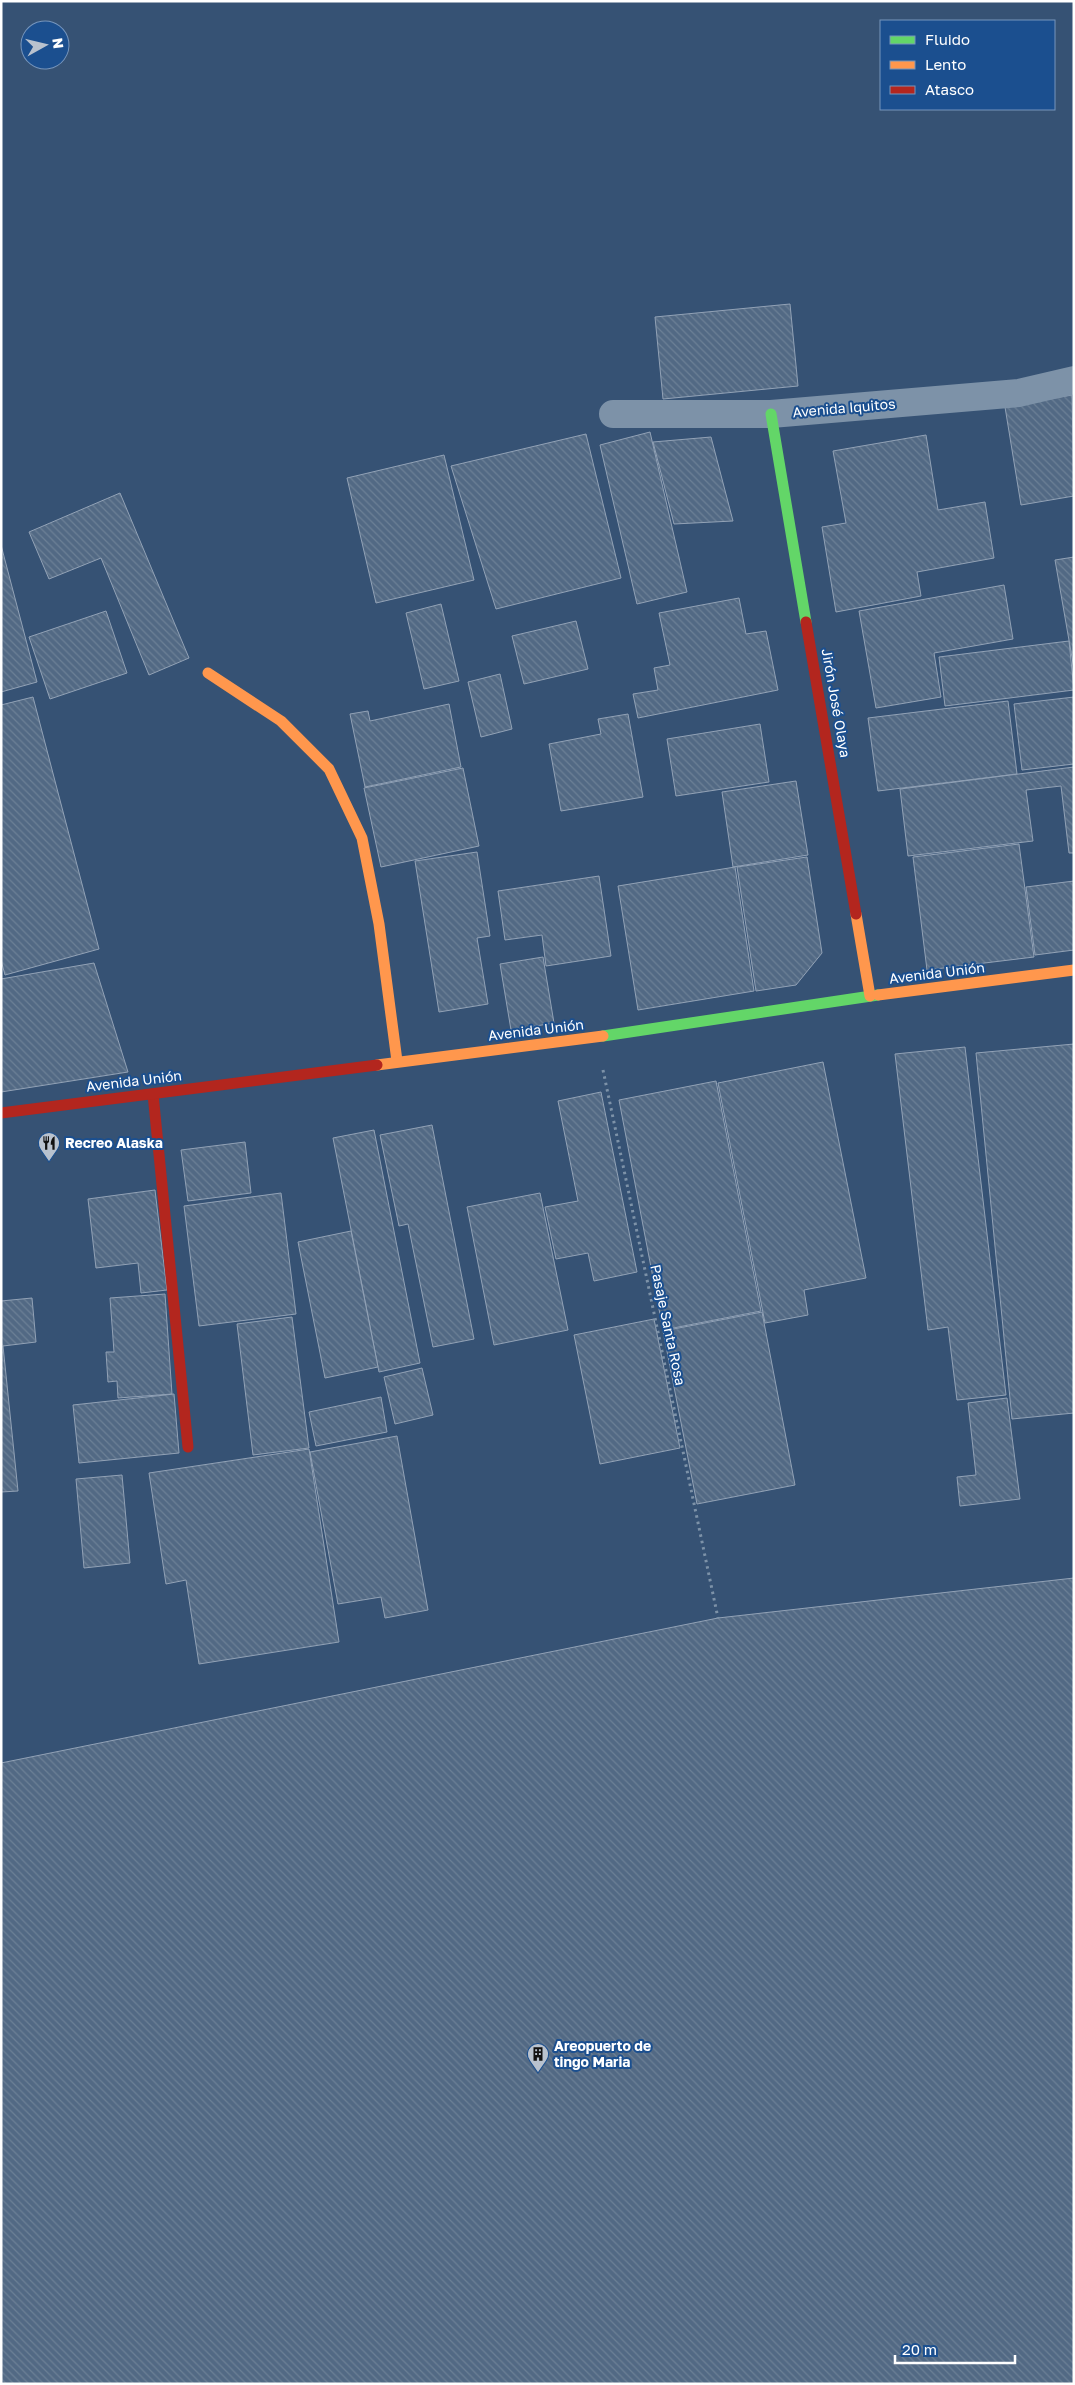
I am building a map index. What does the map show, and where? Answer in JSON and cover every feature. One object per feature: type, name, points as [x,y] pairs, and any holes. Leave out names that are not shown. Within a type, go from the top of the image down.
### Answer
[{"type":"street","name":"Avenida Iquitos","points":[[613,414],[771,414],[1019,393],[1074,380]]},
{"type":"street","name":"Jirón José Olaya","points":[[771,414],[870,996]]},
{"type":"street","points":[[208,673],[281,721],[329,769],[362,838],[379,924],[397,1061]]},
{"type":"street","name":"Avenida Unión","points":[[1,1113],[397,1061],[596,1038],[870,996],[1074,970]]},
{"type":"street","points":[[152,1094],[188,1447]]},
{"type":"path","name":"Pasaje Santa Rosa","points":[[596,1038],[718,1618]]},
{"type":"building","points":[[790,304],[798,386],[663,399],[655,317]]},
{"type":"building","points":[[1072,395],[1074,496],[1021,505],[1005,407]]},
{"type":"building","points":[[650,432],[687,592],[637,604],[600,445]]},
{"type":"building","points":[[586,434],[621,578],[496,609],[451,466]]},
{"type":"building","points":[[926,435],[938,510],[985,502],[994,558],[917,572],[921,596],[836,612],[822,527],[846,523],[833,451]]},
{"type":"building","points":[[711,437],[733,521],[674,524],[653,442]]},
{"type":"building","points":[[444,455],[474,580],[376,603],[347,478]]},
{"type":"building","points":[[120,493],[189,658],[149,675],[101,558],[49,579],[29,532]]},
{"type":"building","points":[[1,545],[37,682],[1,692]]},
{"type":"building","points":[[1074,557],[1074,669],[1055,560]]},
{"type":"building","points":[[1004,585],[1013,639],[934,653],[941,697],[876,708],[859,611]]},
{"type":"building","points":[[739,598],[746,634],[766,631],[778,690],[638,718],[633,694],[658,690],[654,668],[670,665],[659,613]]},
{"type":"building","points":[[441,604],[459,681],[424,689],[406,613]]},
{"type":"building","points":[[106,611],[127,673],[50,699],[29,637]]},
{"type":"building","points":[[576,621],[588,669],[524,684],[512,636]]},
{"type":"building","points":[[1069,641],[1074,690],[945,706],[939,657]]},
{"type":"building","points":[[500,674],[512,729],[481,737],[468,682]]},
{"type":"building","points":[[33,697],[99,949],[5,975],[1,960],[1,705]]},
{"type":"building","points":[[1074,697],[1074,764],[1022,770],[1014,704]]},
{"type":"building","points":[[1008,701],[1017,774],[878,791],[868,718]]},
{"type":"building","points":[[449,704],[461,767],[365,787],[350,714],[368,711],[370,721]]},
{"type":"building","points":[[628,714],[643,797],[561,811],[549,744],[601,734],[598,719]]},
{"type":"building","points":[[760,724],[769,782],[676,796],[667,739]]},
{"type":"building","points":[[1074,767],[1074,853],[1069,853],[1061,786],[1026,790],[1033,841],[908,856],[900,789]]},
{"type":"building","points":[[463,768],[479,846],[381,867],[364,788]]},
{"type":"building","points":[[796,781],[808,855],[733,867],[722,792]]},
{"type":"building","points":[[1019,844],[1034,957],[927,970],[913,857]]},
{"type":"building","points":[[477,852],[490,936],[477,938],[488,1004],[439,1012],[415,861]]},
{"type":"building","points":[[807,857],[822,953],[796,985],[756,991],[737,867]]},
{"type":"building","points":[[735,867],[754,991],[638,1010],[618,886]]},
{"type":"building","points":[[599,876],[611,956],[546,966],[542,935],[505,940],[498,891]]},
{"type":"building","points":[[1074,881],[1074,950],[1035,955],[1026,887]]},
{"type":"building","points":[[543,957],[554,1023],[511,1030],[500,964]]},
{"type":"building","points":[[94,963],[128,1072],[1,1092],[1,979]]},
{"type":"building","points":[[1074,1044],[1074,1413],[1012,1419],[976,1053]]},
{"type":"building","points":[[965,1047],[1006,1395],[957,1400],[948,1327],[928,1330],[895,1054]]},
{"type":"building","points":[[823,1062],[866,1278],[804,1290],[808,1315],[765,1323],[718,1083]]},
{"type":"building","points":[[716,1081],[761,1311],[663,1330],[619,1100]]},
{"type":"building","points":[[601,1092],[637,1272],[594,1281],[588,1253],[556,1259],[545,1207],[578,1201],[558,1101]]},
{"type":"building","points":[[432,1125],[474,1339],[433,1347],[408,1224],[399,1226],[380,1135]]},
{"type":"building","points":[[374,1130],[420,1363],[379,1372],[333,1138]]},
{"type":"building","points":[[245,1142],[251,1193],[188,1201],[181,1150]]},
{"type":"building","points":[[155,1190],[167,1290],[141,1293],[138,1263],[96,1268],[88,1199]]},
{"type":"building","points":[[281,1193],[296,1314],[199,1326],[184,1206]]},
{"type":"building","points":[[540,1193],[568,1330],[494,1345],[467,1207]]},
{"type":"building","points":[[351,1231],[378,1367],[325,1378],[298,1242]]},
{"type":"building","points":[[165,1294],[172,1394],[118,1398],[117,1381],[108,1382],[106,1352],[114,1352],[110,1298]]},
{"type":"building","points":[[32,1298],[36,1342],[3,1346],[18,1491],[1,1492],[1,1301]]},
{"type":"building","points":[[762,1312],[795,1485],[697,1504],[663,1331]]},
{"type":"building","points":[[292,1317],[309,1448],[253,1455],[237,1324]]},
{"type":"building","points":[[654,1319],[680,1448],[600,1464],[574,1335]]},
{"type":"building","points":[[422,1368],[433,1415],[395,1424],[384,1377]]},
{"type":"building","points":[[174,1394],[179,1453],[79,1463],[73,1405]]},
{"type":"building","points":[[381,1397],[387,1432],[316,1446],[309,1412]]},
{"type":"building","points":[[1007,1398],[1020,1499],[960,1506],[957,1477],[976,1475],[968,1403]]},
{"type":"building","points":[[397,1436],[428,1610],[385,1618],[381,1597],[338,1604],[310,1452]]},
{"type":"building","points":[[309,1449],[339,1642],[199,1664],[186,1580],[166,1584],[149,1473]]},
{"type":"building","points":[[122,1475],[130,1563],[84,1568],[76,1479]]},
{"type":"building","name":"Areopuerto de tingo Maria","points":[[1074,1578],[1074,2384],[1,2384],[1,1763],[718,1618]]},
{"type":"traffic: fast","points":[[771,414],[806,622]]},
{"type":"traffic: fast","points":[[603,1036],[878,995]]},
{"type":"traffic: slow","points":[[208,673],[281,721],[329,769],[362,838],[379,924],[397,1061]]},
{"type":"traffic: slow","points":[[856,914],[870,996]]},
{"type":"traffic: slow","points":[[878,995],[1074,970]]},
{"type":"traffic: slow","points":[[377,1065],[603,1036]]},
{"type":"traffic: jam","points":[[806,622],[856,914]]},
{"type":"traffic: jam","points":[[1,1113],[377,1065]]},
{"type":"traffic: jam","points":[[153,1094],[188,1447]]},
{"type":"place","name":"Recreo Alaska","points":[[49,1162]]},
{"type":"place","name":"Areopuerto de tingo Maria","points":[[538,2073]]}]
